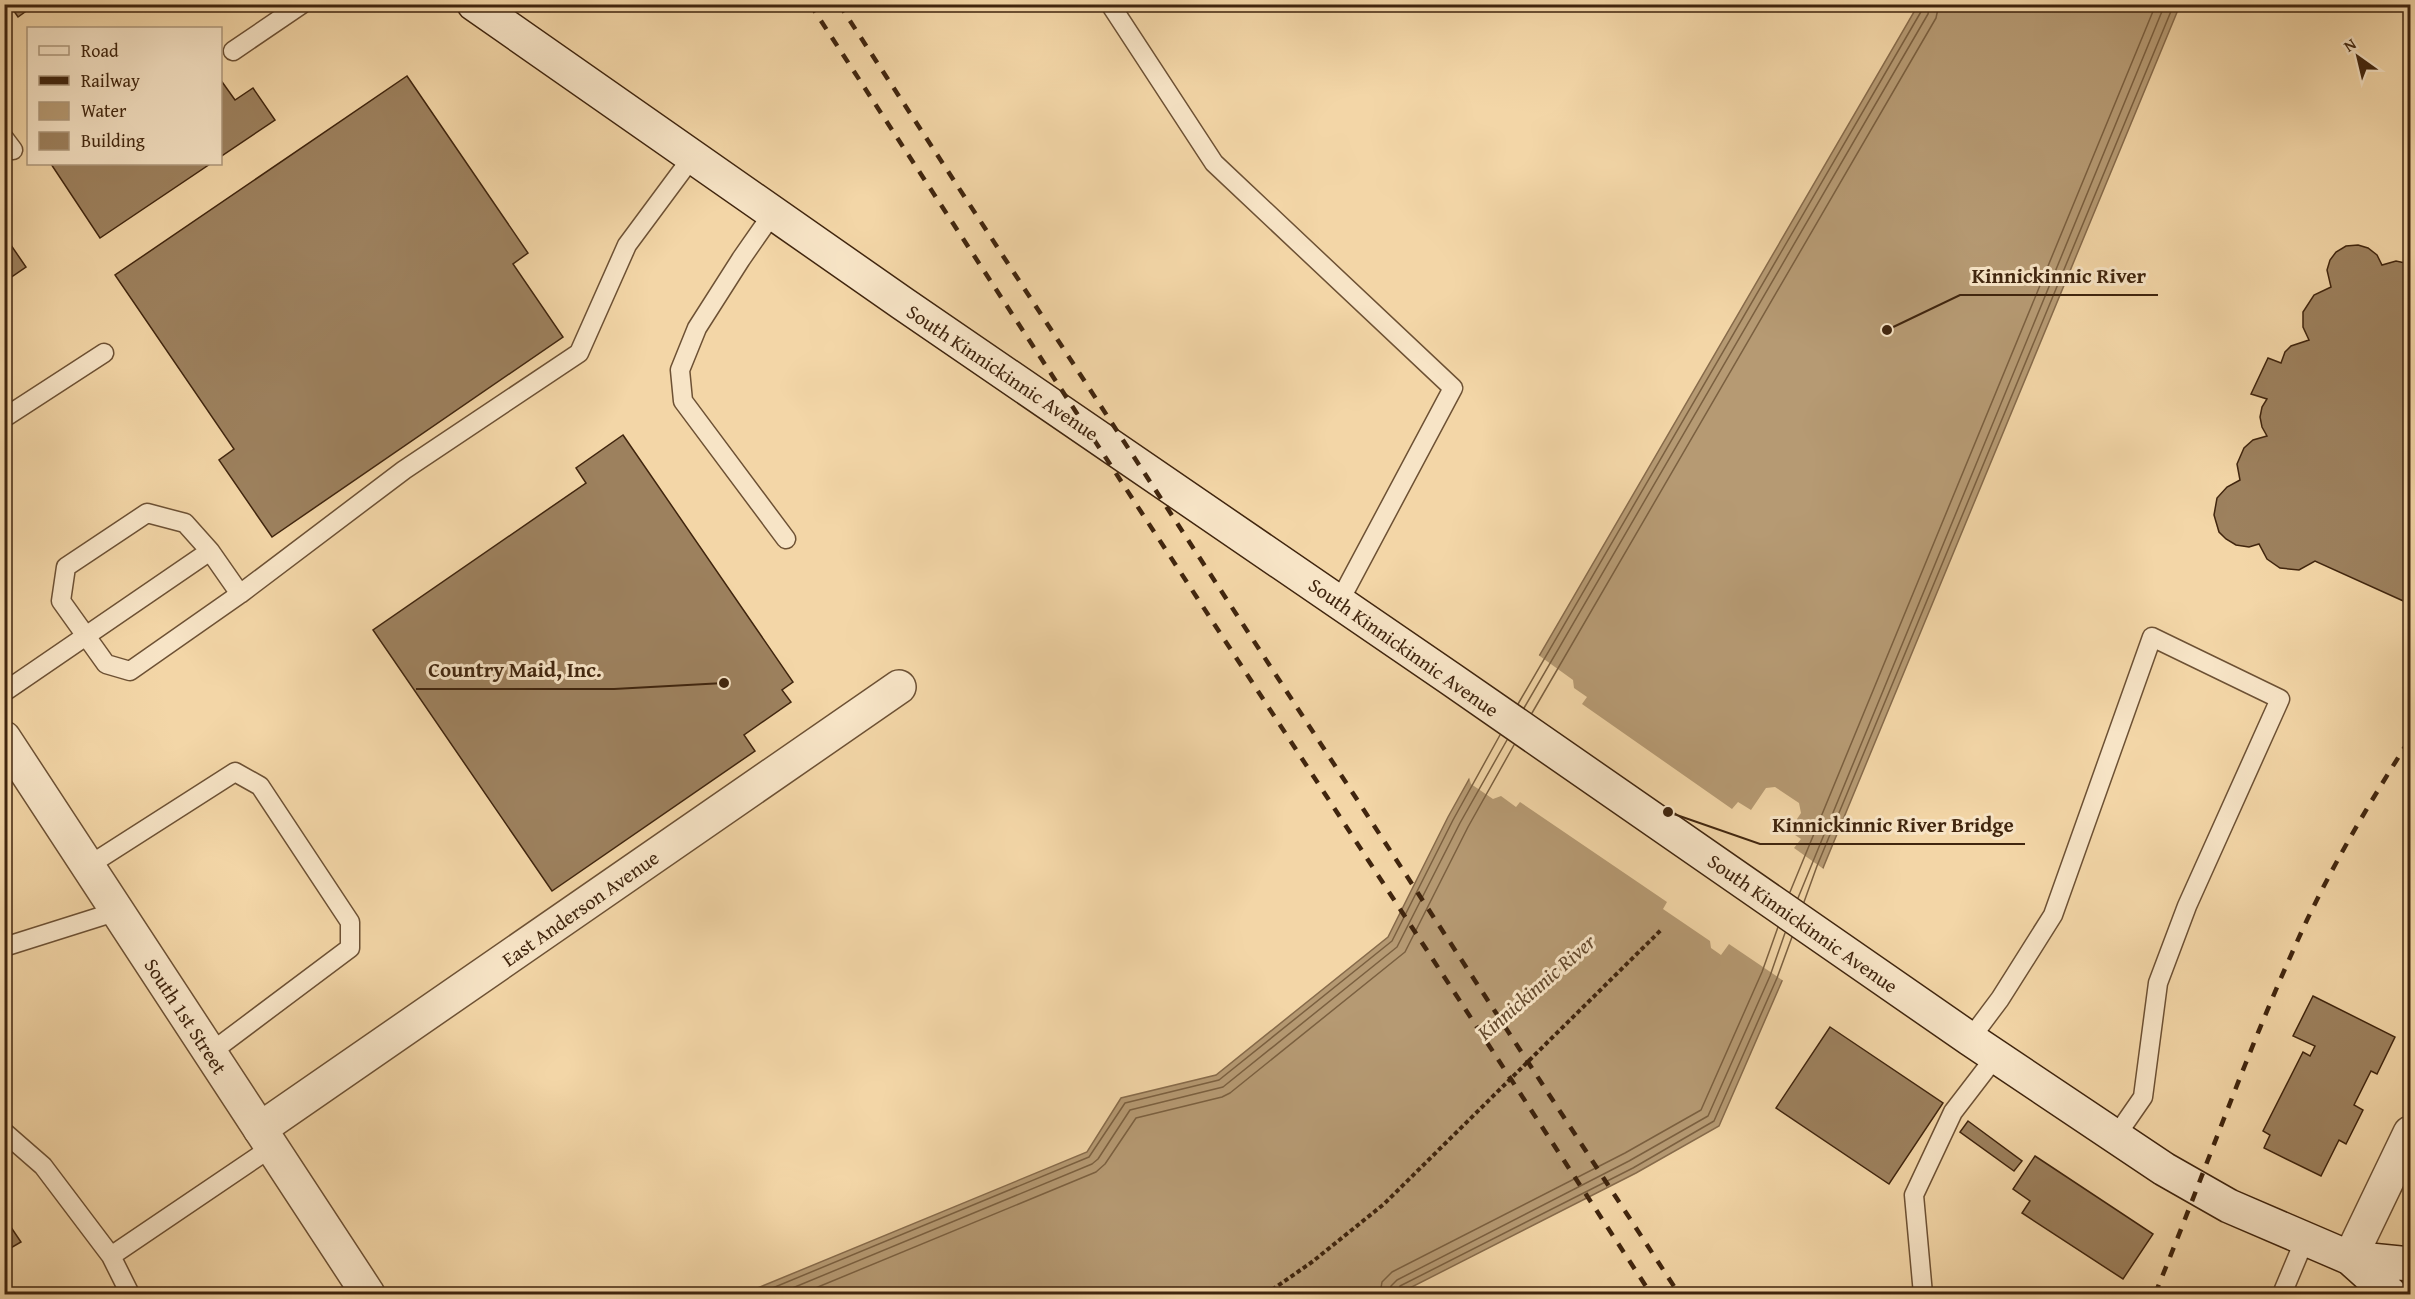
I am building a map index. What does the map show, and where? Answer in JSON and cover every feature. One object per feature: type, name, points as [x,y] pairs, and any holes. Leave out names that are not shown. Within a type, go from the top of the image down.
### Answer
[{"type":"main road","name":"South Kinnickinnic Avenue","points":[[474,4],[1833,944],[2164,1169],[2229,1206],[2350,1258],[2410,1264]]},
{"type":"main road","name":"East Anderson Avenue","points":[[266,1138],[899,687]]},
{"type":"main road","name":"South 1st Street","points":[[4,738],[368,1294]]},
{"type":"main road","points":[[2350,1258],[2410,1133]]},
{"type":"main road","name":"South Kinnickinnic Avenue","points":[[2350,1258],[2390,1294]]},
{"type":"lane","points":[[233,51],[302,4]]},
{"type":"lane","points":[[1110,4],[1214,163],[1453,388],[1339,602]]},
{"type":"lane","points":[[240,594],[210,551],[185,523],[147,513],[66,567],[61,601],[106,664],[130,672],[240,594],[404,470],[579,353],[627,244],[693,156]]},
{"type":"lane","points":[[773,213],[696,328],[680,370],[683,401],[786,539]]},
{"type":"lane","points":[[4,418],[104,353]]},
{"type":"lane","points":[[4,692],[210,551]]},
{"type":"lane","points":[[1923,1294],[1914,1196],[1983,1047],[2000,999],[2053,915],[2152,637],[2280,699],[2187,906],[2158,983],[2143,1097],[2116,1136]]},
{"type":"lane","points":[[88,866],[234,772],[260,786],[350,922],[350,948],[210,1053]]},
{"type":"lane","points":[[4,947],[118,911]]},
{"type":"lane","points":[[4,1132],[43,1166],[111,1256],[130,1294]]},
{"type":"lane","points":[[111,1256],[266,1138]]},
{"type":"lane","points":[[2282,1294],[2305,1239]]},
{"type":"path","points":[[1266,1294],[1312,1262],[1384,1204],[1661,930]]},
{"type":"water","name":"Kinnickinnic River","points":[[1918,5],[2180,5],[1823,868],[1782,981],[1719,1126],[1636,1173],[1398,1294],[743,1294],[1087,1152],[1121,1098],[1216,1075],[1388,937],[1448,817],[1506,713]]},
{"type":"pier","points":[[1537,654],[1573,680],[1574,688],[1587,697],[1582,704],[1732,809],[1738,802],[1751,810],[1766,788],[1775,787],[1799,803],[1801,813],[1789,831],[1801,839],[1794,848],[1825,870],[1785,982],[1729,944],[1721,955],[1711,948],[1710,941],[1663,909],[1667,902],[1520,802],[1516,807],[1501,796],[1493,799],[1471,784],[1468,774]]},
{"type":"building","points":[[9,4],[36,4],[18,17]]},
{"type":"building","points":[[407,76],[528,253],[513,264],[563,337],[272,537],[219,460],[234,449],[115,275]]},
{"type":"building","points":[[222,82],[235,100],[253,88],[275,120],[222,156]]},
{"type":"building","points":[[52,165],[209,165],[100,238]]},
{"type":"building","points":[[4,235],[26,267],[4,282]]},
{"type":"building","points":[[2358,245],[2368,248],[2377,255],[2382,265],[2396,261],[2410,264],[2410,323],[2407,325],[2410,334],[2410,604],[2315,561],[2299,570],[2280,568],[2267,559],[2259,544],[2249,547],[2236,545],[2226,539],[2219,532],[2214,515],[2217,498],[2227,487],[2240,480],[2237,464],[2244,448],[2253,440],[2267,436],[2260,417],[2267,399],[2251,394],[2268,358],[2281,363],[2285,352],[2291,346],[2309,340],[2303,327],[2303,312],[2314,295],[2331,287],[2327,270],[2336,252],[2346,246]]},
{"type":"building","points":[[623,435],[793,682],[782,690],[791,702],[744,735],[755,751],[552,891],[373,630],[586,483],[576,468]]},
{"type":"building","points":[[2313,996],[2395,1037],[2377,1074],[2371,1071],[2354,1105],[2363,1110],[2346,1144],[2339,1140],[2321,1176],[2264,1148],[2270,1135],[2263,1131],[2303,1052],[2310,1056],[2315,1046],[2293,1036]]},
{"type":"building","points":[[1830,1027],[1943,1103],[1889,1184],[1776,1108]]},
{"type":"building","points":[[1968,1121],[2022,1161],[2014,1171],[1960,1132]]},
{"type":"building","points":[[2035,1156],[2153,1234],[2123,1279],[2022,1213],[2030,1201],[2013,1189]]},
{"type":"building","points":[[4,1217],[21,1242],[4,1252]]},
{"type":"railway","points":[[810,4],[1651,1294]]},
{"type":"railway","points":[[839,4],[1679,1294]]},
{"type":"railway","points":[[2155,1294],[2247,1059],[2307,920],[2356,828],[2410,739]]},
{"type":"place","name":"Kinnickinnic River","points":[[1887,330]]},
{"type":"place","name":"Country Maid, Inc.","points":[[724,683]]},
{"type":"place","name":"Kinnickinnic River Bridge","points":[[1668,812]]}]
